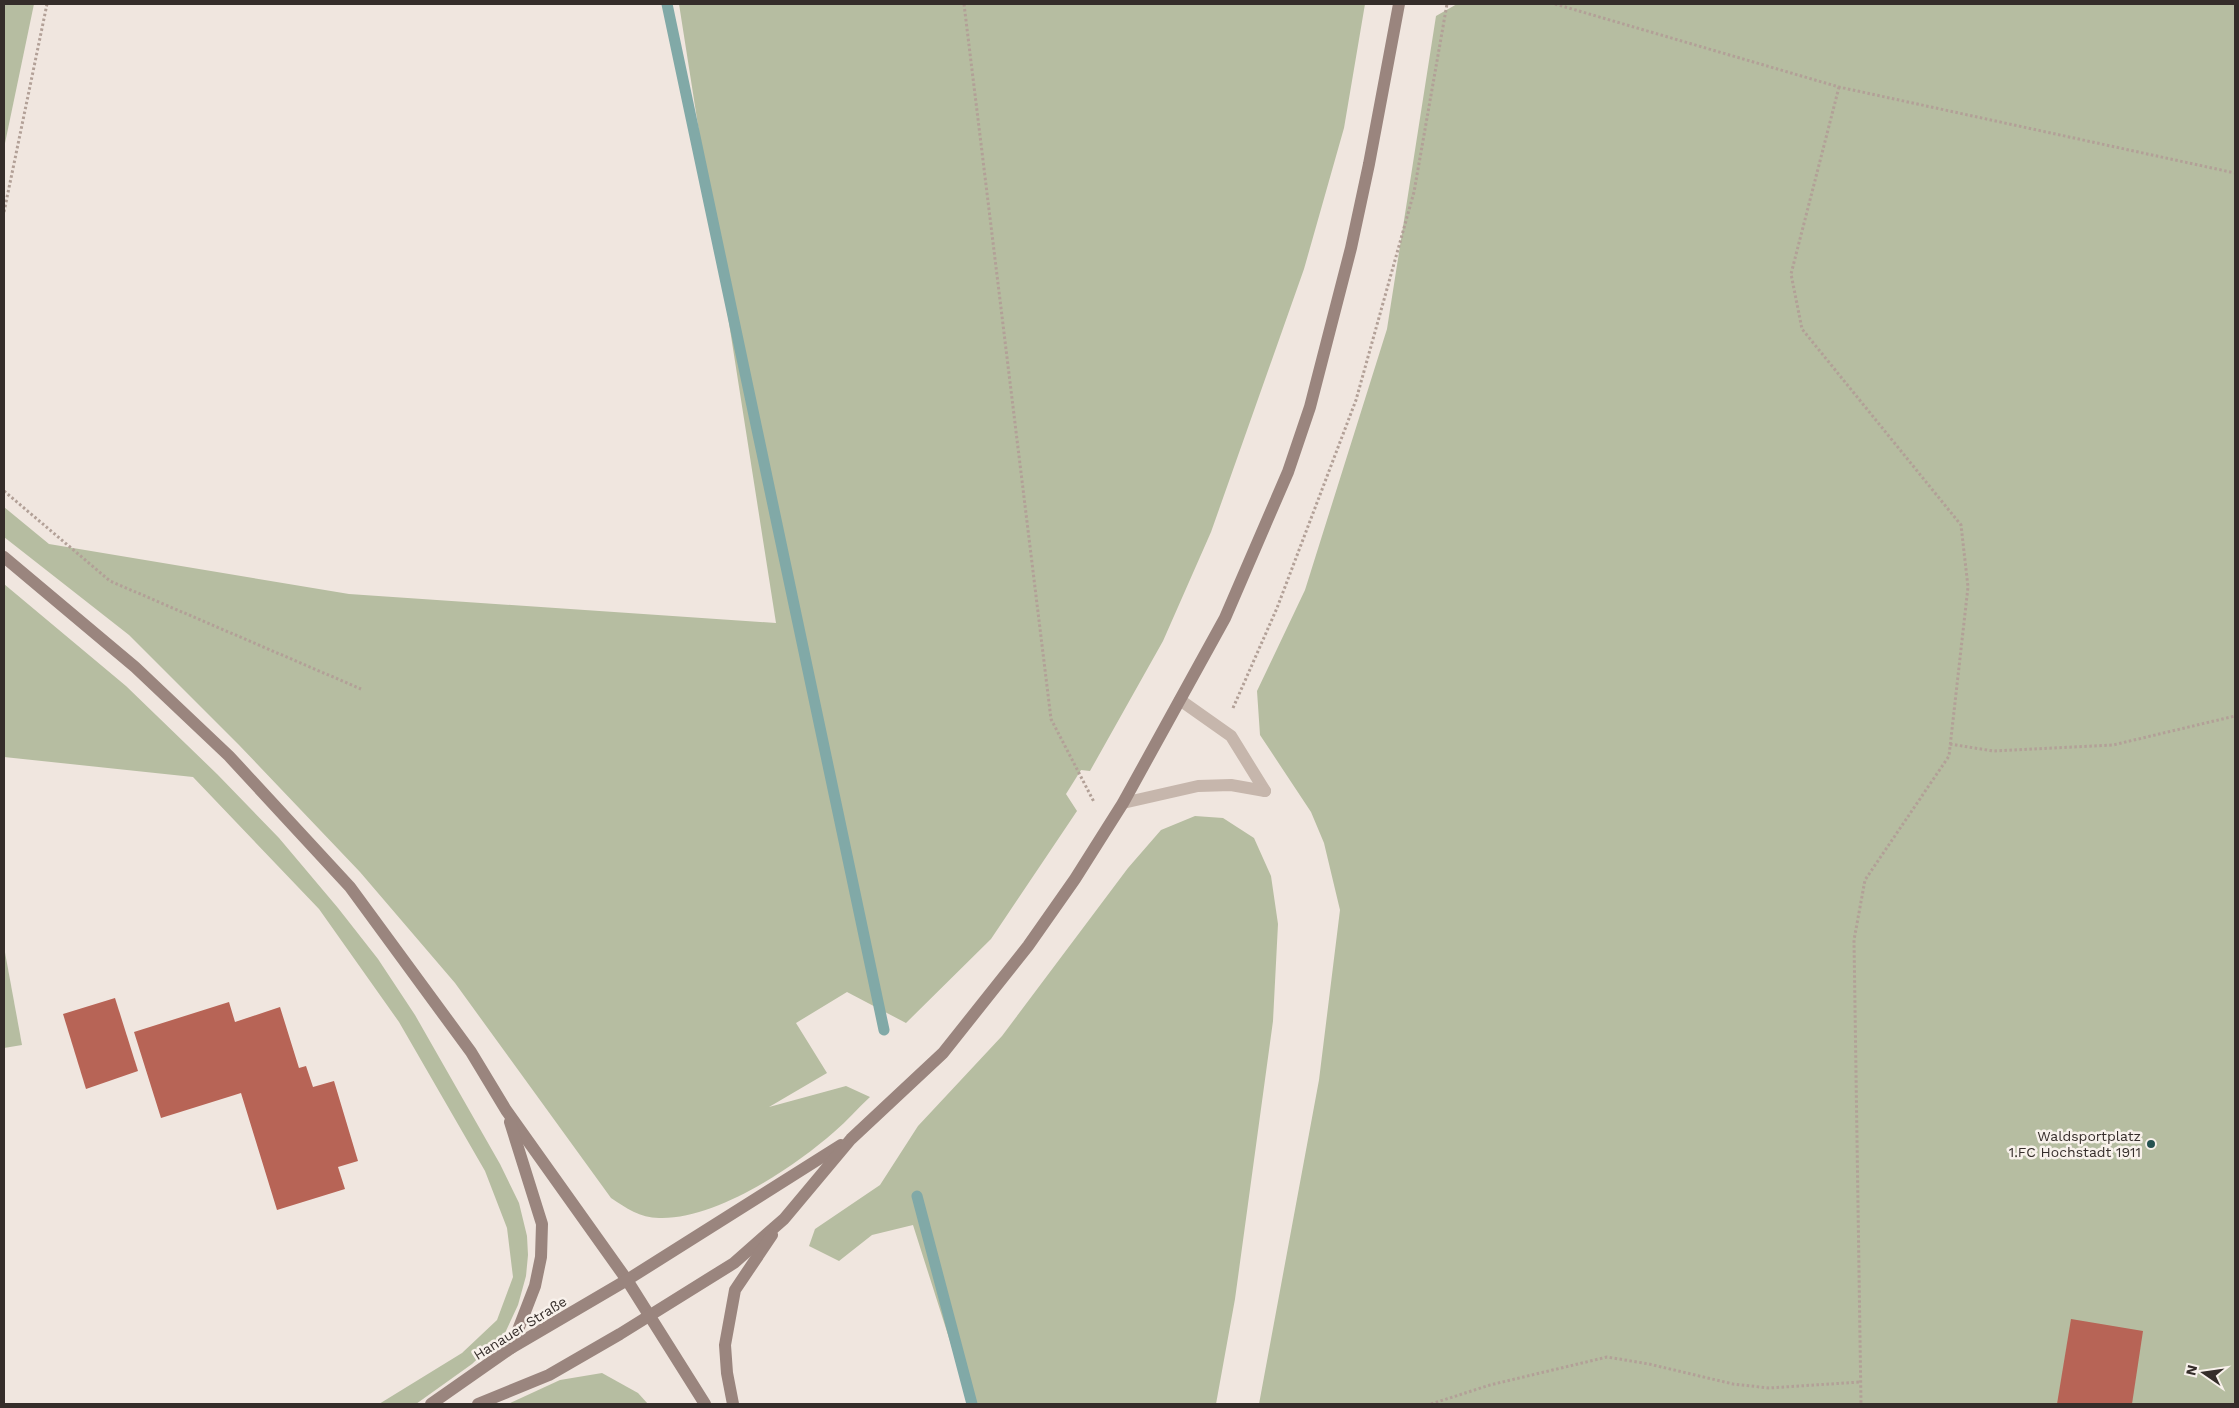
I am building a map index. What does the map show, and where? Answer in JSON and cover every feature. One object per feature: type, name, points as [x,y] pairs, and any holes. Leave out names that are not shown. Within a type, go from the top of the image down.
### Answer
[{"type":"street","points":[[733,1404],[727,1373],[725,1344],[735,1290],[784,1219],[851,1139],[943,1054],[986,1002],[1075,878],[1122,803],[1225,618],[1288,472],[1310,406],[1333,321],[1367,173],[1399,4]]},
{"type":"street","points":[[4,557],[143,674],[230,756],[336,873],[402,956],[471,1052],[506,1110],[627,1280],[705,1404]]},
{"type":"street","points":[[506,1110],[542,1224],[541,1257],[536,1286],[511,1348]]},
{"type":"street","name":"Hanauer Straße","points":[[432,1404],[511,1348],[627,1280],[851,1139]]},
{"type":"street","points":[[478,1404],[549,1375],[650,1315],[734,1263],[784,1219]]},
{"type":"lane","points":[[1122,803],[1198,786],[1232,785],[1265,791],[1231,736],[1180,700]]},
{"type":"path","points":[[4,212],[48,4]]},
{"type":"path","points":[[964,4],[1051,719],[1107,827]]},
{"type":"path","points":[[1222,730],[1277,608],[1356,400],[1414,192],[1447,4]]},
{"type":"path","points":[[1554,4],[1839,87],[2235,173]]},
{"type":"path","points":[[1839,87],[1791,274],[1802,329],[1962,524],[1968,587],[1949,756],[1865,880],[1854,940],[1860,1404]]},
{"type":"path","points":[[4,491],[110,581],[362,689]]},
{"type":"path","points":[[1950,744],[1993,751],[2112,746],[2235,716]]},
{"type":"path","points":[[1430,1404],[1490,1384],[1606,1357],[1649,1364],[1733,1384],[1769,1388],[1860,1382]]},
{"type":"green space","points":[[4,4],[34,4],[4,148]]},
{"type":"green space","points":[[679,4],[1365,4],[1344,128],[1304,269],[1211,532],[1163,641],[1090,771],[1081,770],[1066,794],[1077,811],[991,939],[906,1023],[847,992],[796,1023],[827,1073],[769,1107],[846,1086],[870,1097],[843,1123],[817,1146],[775,1176],[728,1201],[681,1216],[652,1218],[628,1209],[611,1198],[455,983],[360,872],[239,745],[129,635],[4,537],[4,507],[49,544],[349,594],[776,623]]},
{"type":"green space","points":[[1457,4],[2235,4],[2235,1404],[1259,1404],[1319,1080],[1340,910],[1324,843],[1311,812],[1260,735],[1257,691],[1305,590],[1387,329],[1436,16]]},
{"type":"green space","points":[[4,584],[126,686],[217,774],[279,838],[378,959],[415,1015],[500,1164],[519,1203],[527,1236],[526,1276],[518,1305],[505,1333],[472,1364],[416,1404],[379,1404],[462,1353],[497,1320],[513,1277],[507,1228],[485,1171],[399,1022],[319,909],[193,777],[4,757]]},
{"type":"green space","points":[[1195,816],[1223,818],[1254,838],[1271,876],[1278,924],[1273,1021],[1235,1299],[1216,1404],[970,1404],[913,1225],[872,1235],[839,1261],[809,1246],[815,1229],[880,1185],[918,1126],[1002,1036],[1128,868],[1161,830]]},
{"type":"green space","points":[[4,947],[22,1045],[4,1048]]},
{"type":"green space","points":[[602,1373],[638,1393],[648,1404],[508,1404],[560,1380]]},
{"type":"building","points":[[115,998],[138,1071],[86,1089],[63,1014]]},
{"type":"building","points":[[229,1002],[235,1022],[280,1007],[299,1068],[306,1066],[313,1087],[334,1081],[358,1161],[338,1167],[345,1189],[277,1210],[241,1093],[161,1118],[134,1032]]},
{"type":"building","points":[[2071,1319],[2143,1331],[2132,1404],[2057,1404]]},
{"type":"waterway","points":[[667,4],[884,1030]]},
{"type":"waterway","points":[[917,1196],[972,1404]]},
{"type":"place","name":"Waldsportplatz 1.FC Hochstadt 1911","points":[[2151,1144]]}]
